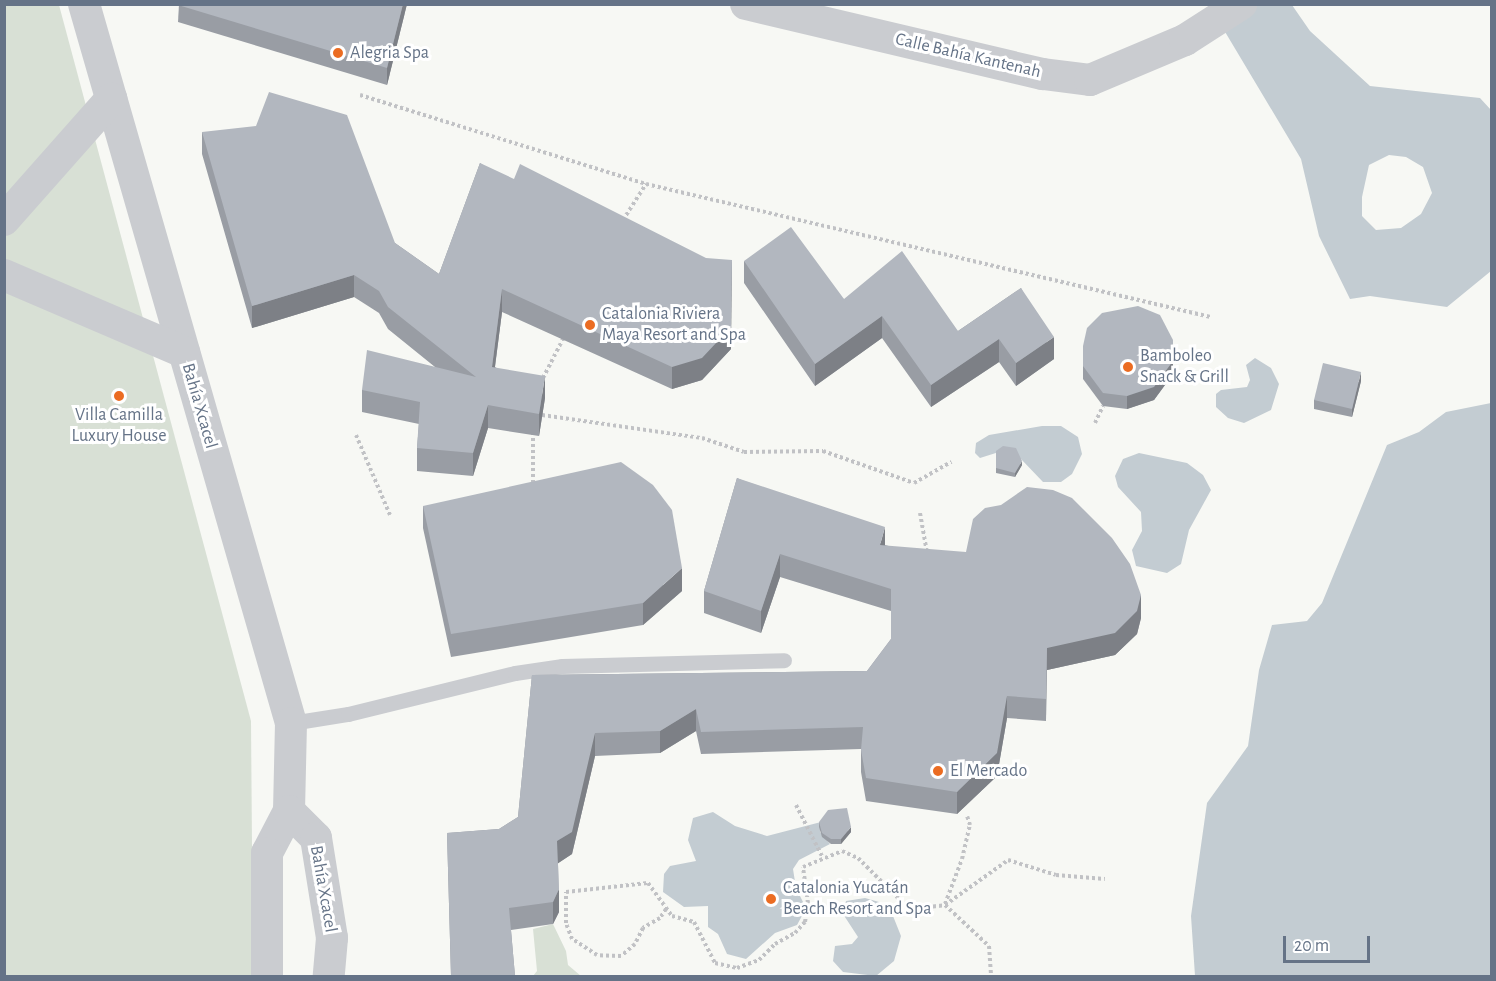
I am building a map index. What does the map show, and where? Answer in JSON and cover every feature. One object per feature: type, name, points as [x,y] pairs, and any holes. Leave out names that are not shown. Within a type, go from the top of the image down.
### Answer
[{"type":"street","name":"Calle Bahía Kantenah","points":[[746,4],[1043,74],[1090,80],[1185,40],[1240,4]]},
{"type":"street","name":"Bahía Xcacel","points":[[89,7],[111,99],[291,723],[289,811],[267,853],[267,976]]},
{"type":"street","points":[[4,220],[111,99]]},
{"type":"street","points":[[4,275],[184,352]]},
{"type":"street","name":"Bahía Xcacel","points":[[289,811],[316,838],[332,938],[329,976]]},
{"type":"lane","points":[[291,723],[348,714],[515,673],[562,666],[784,660]]},
{"type":"path","points":[[360,95],[646,184],[1211,317]]},
{"type":"path","points":[[619,228],[646,184]]},
{"type":"path","points":[[541,383],[567,331]]},
{"type":"path","points":[[535,417],[537,406]]},
{"type":"path","points":[[1095,423],[1103,406]]},
{"type":"path","points":[[542,415],[702,438],[744,452],[823,451],[914,483],[951,462]]},
{"type":"path","points":[[534,428],[530,450],[534,492]]},
{"type":"path","points":[[356,435],[390,515]]},
{"type":"path","points":[[920,513],[928,559]]},
{"type":"path","points":[[796,805],[822,856]]},
{"type":"path","points":[[945,905],[962,859],[970,825],[967,816]]},
{"type":"path","points":[[666,909],[660,918],[643,928],[635,944],[621,956],[597,955],[572,939],[566,923],[566,892],[648,883],[672,916],[694,922],[715,963],[737,968],[759,960],[805,922],[808,903],[803,867],[822,856],[842,850],[858,858],[909,909],[945,905],[1008,860],[1056,875],[1105,879]]},
{"type":"path","points":[[945,905],[989,946],[991,976]]},
{"type":"shaded area","points":[[5,5],[59,5],[251,721],[253,976],[5,976]]},
{"type":"shaded area","points":[[1209,5],[1292,5],[1310,31],[1370,86],[1480,98],[1491,110],[1491,271],[1447,307],[1370,296],[1350,299],[1319,236],[1301,159]],"holes":[[[1389,155],[1406,157],[1423,167],[1432,193],[1421,214],[1401,228],[1376,230],[1362,216],[1362,197],[1369,165]]]},
{"type":"shaded area","points":[[1255,358],[1271,368],[1279,384],[1271,410],[1244,423],[1228,418],[1216,407],[1216,394],[1221,390],[1247,387],[1250,380],[1246,365]]},
{"type":"shaded area","points":[[1491,403],[1491,976],[1195,976],[1191,916],[1207,803],[1248,746],[1259,670],[1272,625],[1307,621],[1322,603],[1387,445],[1419,432],[1446,412]]},
{"type":"shaded area","points":[[1042,426],[1061,426],[1078,437],[1082,454],[1072,474],[1061,482],[1043,482],[1021,459],[999,452],[980,458],[975,453],[976,443],[989,435]]},
{"type":"shaded area","points":[[1139,453],[1187,463],[1203,475],[1211,490],[1189,530],[1181,564],[1167,573],[1136,566],[1132,550],[1142,531],[1141,512],[1118,487],[1115,476],[1123,459]]},
{"type":"shaded area","points":[[713,812],[735,826],[767,836],[821,822],[820,832],[830,844],[799,860],[793,869],[796,888],[803,902],[803,914],[797,925],[775,933],[746,959],[727,954],[718,934],[708,927],[708,906],[684,907],[663,892],[664,874],[670,866],[696,861],[688,840],[693,818]]},
{"type":"shaded area","points":[[865,898],[879,902],[891,911],[901,936],[894,961],[876,976],[843,972],[833,961],[835,946],[852,944],[858,937],[843,914],[846,901]]},
{"type":"shaded area","points":[[553,924],[566,951],[568,965],[581,976],[533,976],[537,971],[533,929]]},
{"type":"building","name":"Alegria Spa","points":[[179,4],[403,4],[387,68]]},
{"type":"building","points":[[269,92],[347,115],[395,243],[439,274],[480,163],[514,179],[520,164],[706,258],[732,260],[731,327],[702,358],[672,367],[502,289],[492,367],[545,376],[539,414],[488,405],[473,453],[417,448],[420,402],[362,390],[367,350],[476,377],[388,307],[379,291],[354,275],[252,306],[202,132],[256,126]]},
{"type":"building","points":[[791,227],[844,299],[902,251],[958,331],[1021,288],[1054,337],[1016,363],[999,339],[931,385],[882,316],[815,364],[744,261]]},
{"type":"building","name":"Bamboleo Snack & Grill","points":[[1138,306],[1160,315],[1173,340],[1173,361],[1154,387],[1127,396],[1103,393],[1083,366],[1083,346],[1087,328],[1102,313]]},
{"type":"building","points":[[1323,363],[1361,372],[1352,409],[1314,400]]},
{"type":"building","points":[[1003,446],[1016,448],[1022,461],[1015,473],[996,468],[996,451]]},
{"type":"building","points":[[621,462],[653,485],[672,510],[682,568],[643,603],[451,634],[423,506]]},
{"type":"building","points":[[737,478],[885,527],[880,545],[966,552],[973,519],[985,508],[1001,505],[1027,487],[1053,490],[1072,498],[1112,538],[1130,564],[1141,595],[1137,611],[1115,633],[1047,648],[1046,699],[1007,696],[997,753],[957,792],[866,778],[861,750],[863,727],[701,732],[696,709],[660,731],[595,733],[572,832],[557,841],[559,889],[553,902],[509,908],[515,976],[451,976],[447,833],[499,829],[518,817],[532,675],[867,671],[891,639],[891,589],[780,554],[761,611],[704,591]]},
{"type":"building","points":[[847,808],[851,827],[841,839],[831,839],[822,833],[819,822],[828,810]]},
{"type":"place","name":"Alegria Spa","points":[[338,53]]},
{"type":"place","name":"Catalonia Riviera Maya Resort and Spa","points":[[590,325]]},
{"type":"place","name":"Bamboleo Snack & Grill","points":[[1128,367]]},
{"type":"place","name":"Villa Camilla Luxury House","points":[[119,396]]},
{"type":"place","name":"El Mercado","points":[[938,771]]},
{"type":"place","name":"Catalonia Yucatán Beach Resort and Spa","points":[[771,899]]}]
